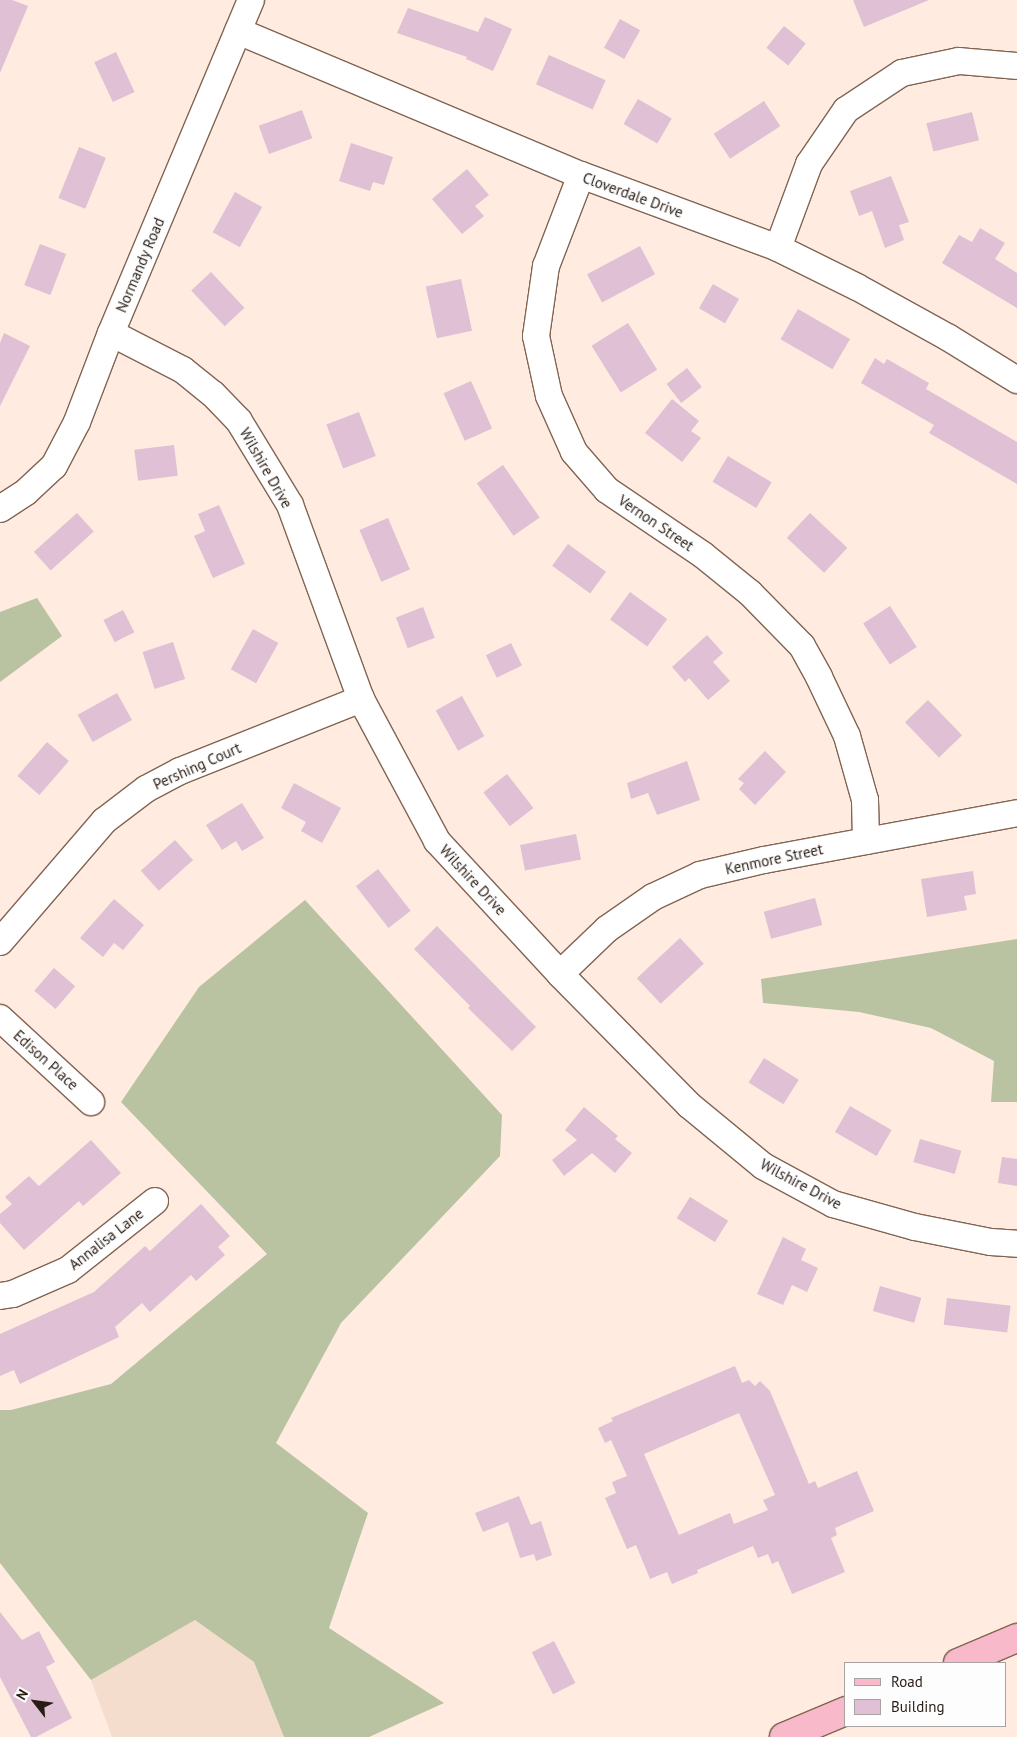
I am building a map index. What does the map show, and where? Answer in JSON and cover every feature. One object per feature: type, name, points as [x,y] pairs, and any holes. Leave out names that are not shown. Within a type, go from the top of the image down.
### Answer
[{"type":"main road","points":[[960,1662],[1017,1638]]},
{"type":"main road","points":[[784,1737],[844,1712]]},
{"type":"street","name":"Normandy Road","points":[[0,510],[26,492],[54,466],[77,422],[111,333],[251,0]]},
{"type":"street","name":"Cloverdale Drive","points":[[238,31],[581,175],[778,248],[857,287],[941,333],[1017,380]]},
{"type":"street","points":[[778,248],[809,164],[846,110],[902,73],[959,61],[1017,66]]},
{"type":"street","name":"Vernon Street","points":[[581,175],[546,266],[536,336],[549,396],[574,452],[607,490],[703,554],[750,593],[802,646],[819,676],[847,736],[865,800],[866,841]]},
{"type":"street","name":"Wilshire Drive","points":[[111,333],[182,370],[213,394],[240,421],[290,505],[361,699],[437,841],[560,974],[690,1105],[763,1166],[833,1204],[915,1227],[991,1242],[1017,1244]]},
{"type":"street","name":"Pershing Court","points":[[0,942],[104,821],[146,789],[180,770],[361,699]]},
{"type":"street","name":"Kenmore Street","points":[[560,974],[615,924],[653,897],[700,875],[764,860],[1017,813]]},
{"type":"street","name":"Edison Place","points":[[0,1018],[91,1102]]},
{"type":"street","name":"Annalisa Lane","points":[[0,1296],[14,1294],[68,1270],[155,1201]]},
{"type":"shaded area","points":[[195,1620],[254,1662],[284,1737],[112,1737],[91,1680]]},
{"type":"green space","points":[[37,598],[62,636],[0,682],[0,612]]},
{"type":"green space","points":[[305,900],[502,1115],[500,1156],[341,1323],[276,1443],[368,1513],[329,1628],[444,1703],[369,1737],[284,1737],[254,1662],[195,1620],[91,1680],[0,1563],[0,1410],[11,1410],[111,1384],[267,1254],[121,1102],[199,987]]},
{"type":"green space","points":[[1017,939],[1017,1102],[991,1102],[994,1061],[931,1028],[859,1012],[763,1003],[761,979]]},
{"type":"building","points":[[0,0],[12,0],[28,6],[0,73]]},
{"type":"building","points":[[853,0],[929,0],[864,27]]},
{"type":"building","points":[[408,8],[478,32],[485,17],[512,29],[493,71],[466,59],[467,57],[397,33]]},
{"type":"building","points":[[620,19],[640,30],[624,59],[604,48]]},
{"type":"building","points":[[784,26],[806,44],[788,65],[766,48]]},
{"type":"building","points":[[116,52],[135,92],[113,102],[94,62]]},
{"type":"building","points":[[549,55],[606,80],[593,109],[536,84]]},
{"type":"building","points":[[638,99],[672,118],[657,144],[624,124]]},
{"type":"building","points":[[764,101],[780,126],[730,159],[714,134]]},
{"type":"building","points":[[302,110],[312,138],[269,154],[259,126]]},
{"type":"building","points":[[972,112],[979,140],[933,152],[926,123]]},
{"type":"building","points":[[351,143],[393,157],[384,185],[373,182],[370,191],[339,181]]},
{"type":"building","points":[[79,147],[106,158],[85,209],[58,198]]},
{"type":"building","points":[[467,169],[489,195],[475,206],[484,216],[462,234],[432,199]]},
{"type":"building","points":[[891,176],[909,222],[899,225],[904,240],[885,248],[872,211],[859,216],[850,191]]},
{"type":"building","points":[[235,192],[262,207],[240,247],[213,232]]},
{"type":"building","points":[[980,228],[1005,243],[995,259],[1017,273],[1017,308],[942,263],[959,235],[972,242]]},
{"type":"building","points":[[40,244],[66,254],[50,295],[24,285]]},
{"type":"building","points":[[640,246],[655,274],[602,302],[587,274]]},
{"type":"building","points":[[211,272],[244,308],[225,326],[191,290]]},
{"type":"building","points":[[461,279],[472,331],[437,338],[426,286]]},
{"type":"building","points":[[713,284],[739,299],[725,323],[699,308]]},
{"type":"building","points":[[798,309],[850,339],[832,369],[780,339]]},
{"type":"building","points":[[628,323],[657,370],[621,392],[592,346]]},
{"type":"building","points":[[4,333],[30,346],[0,406],[0,343]]},
{"type":"building","points":[[875,358],[884,364],[887,359],[929,383],[926,389],[1017,442],[1017,484],[929,433],[934,425],[861,383]]},
{"type":"building","points":[[687,368],[702,387],[681,403],[667,384]]},
{"type":"building","points":[[471,381],[492,429],[465,441],[444,393]]},
{"type":"building","points":[[672,399],[699,421],[691,431],[701,438],[682,462],[645,433]]},
{"type":"building","points":[[359,412],[376,456],[343,468],[326,425]]},
{"type":"building","points":[[174,445],[178,476],[138,481],[134,450]]},
{"type":"building","points":[[728,456],[772,482],[756,508],[713,482]]},
{"type":"building","points":[[503,465],[540,517],[513,536],[477,483]]},
{"type":"building","points":[[219,505],[245,564],[213,578],[194,536],[205,531],[198,514]]},
{"type":"building","points":[[77,513],[94,532],[51,570],[34,552]]},
{"type":"building","points":[[810,513],[847,548],[824,573],[787,538]]},
{"type":"building","points":[[388,518],[410,570],[381,582],[359,530]]},
{"type":"building","points":[[568,544],[606,572],[590,593],[552,566]]},
{"type":"building","points":[[630,592],[667,619],[647,647],[610,620]]},
{"type":"building","points":[[890,606],[917,647],[890,665],[863,623]]},
{"type":"building","points":[[423,607],[435,638],[408,648],[396,617]]},
{"type":"building","points":[[123,610],[134,632],[115,642],[103,620]]},
{"type":"building","points":[[253,629],[278,643],[256,683],[231,669]]},
{"type":"building","points":[[707,635],[723,653],[713,662],[730,681],[708,700],[689,678],[685,682],[672,667]]},
{"type":"building","points":[[173,642],[185,679],[155,689],[143,652]]},
{"type":"building","points":[[511,643],[522,665],[497,678],[486,655]]},
{"type":"building","points":[[117,693],[132,720],[93,742],[78,715]]},
{"type":"building","points":[[462,696],[484,736],[458,751],[436,711]]},
{"type":"building","points":[[928,700],[962,735],[939,757],[905,722]]},
{"type":"building","points":[[47,742],[69,761],[39,795],[17,776]]},
{"type":"building","points":[[765,751],[786,772],[755,805],[739,789],[744,783],[738,779]]},
{"type":"building","points":[[687,761],[700,800],[657,815],[648,793],[631,799],[627,783]]},
{"type":"building","points":[[507,774],[533,808],[510,826],[483,792]]},
{"type":"building","points":[[294,783],[341,808],[322,843],[301,831],[306,822],[281,808]]},
{"type":"building","points":[[242,803],[264,838],[242,851],[236,841],[222,850],[206,825]]},
{"type":"building","points":[[576,834],[581,860],[525,870],[520,845]]},
{"type":"building","points":[[175,840],[193,860],[159,891],[141,871]]},
{"type":"building","points":[[378,869],[411,911],[389,928],[356,886]]},
{"type":"building","points":[[973,871],[976,894],[964,896],[967,910],[927,917],[921,879]]},
{"type":"building","points":[[815,898],[822,925],[771,939],[764,912]]},
{"type":"building","points":[[114,899],[144,925],[123,950],[114,943],[103,957],[80,938]]},
{"type":"building","points":[[437,926],[536,1027],[512,1051],[468,1008],[470,1006],[414,949]]},
{"type":"building","points":[[680,938],[704,964],[661,1004],[637,978]]},
{"type":"building","points":[[54,968],[75,986],[55,1009],[34,991]]},
{"type":"building","points":[[764,1058],[799,1080],[783,1104],[749,1083]]},
{"type":"building","points":[[850,1106],[892,1130],[877,1156],[835,1132]]},
{"type":"building","points":[[584,1107],[618,1136],[615,1139],[632,1153],[615,1173],[592,1153],[564,1176],[552,1160],[577,1140],[565,1130]]},
{"type":"building","points":[[920,1139],[961,1151],[955,1174],[913,1162]]},
{"type":"building","points":[[91,1140],[121,1173],[83,1206],[79,1201],[24,1250],[0,1223],[0,1214],[12,1204],[5,1197],[29,1176],[39,1186]]},
{"type":"building","points":[[1002,1157],[1017,1159],[1017,1186],[998,1183]]},
{"type":"building","points":[[690,1197],[728,1221],[715,1242],[677,1218]]},
{"type":"building","points":[[201,1204],[230,1236],[218,1247],[225,1255],[196,1281],[191,1275],[150,1312],[142,1303],[115,1327],[119,1337],[20,1384],[14,1370],[0,1376],[0,1334],[94,1292],[145,1246],[150,1251]]},
{"type":"building","points":[[783,1237],[806,1249],[801,1260],[818,1268],[807,1292],[792,1285],[783,1305],[757,1294]]},
{"type":"building","points":[[880,1286],[921,1298],[914,1323],[873,1311]]},
{"type":"building","points":[[947,1298],[1011,1306],[1007,1333],[944,1325]]},
{"type":"building","points":[[735,1366],[742,1383],[749,1380],[755,1386],[760,1381],[770,1391],[809,1484],[815,1481],[818,1488],[857,1471],[874,1511],[835,1528],[837,1535],[831,1538],[845,1572],[792,1594],[778,1561],[772,1564],[768,1554],[758,1558],[753,1546],[697,1570],[698,1573],[672,1584],[667,1572],[650,1579],[636,1545],[627,1549],[605,1498],[616,1493],[612,1482],[627,1476],[611,1440],[605,1443],[598,1428],[613,1421],[611,1418]],"holes":[[[739,1413],[775,1495],[763,1500],[768,1510],[734,1524],[730,1513],[679,1535],[644,1454]]]},
{"type":"building","points":[[519,1496],[531,1525],[541,1521],[552,1555],[536,1561],[534,1554],[520,1558],[508,1522],[483,1532],[475,1513]]},
{"type":"building","points":[[0,1612],[22,1640],[39,1631],[55,1662],[46,1667],[72,1718],[36,1737],[31,1737],[0,1677]]},
{"type":"building","points":[[554,1641],[575,1683],[553,1694],[532,1652]]}]
